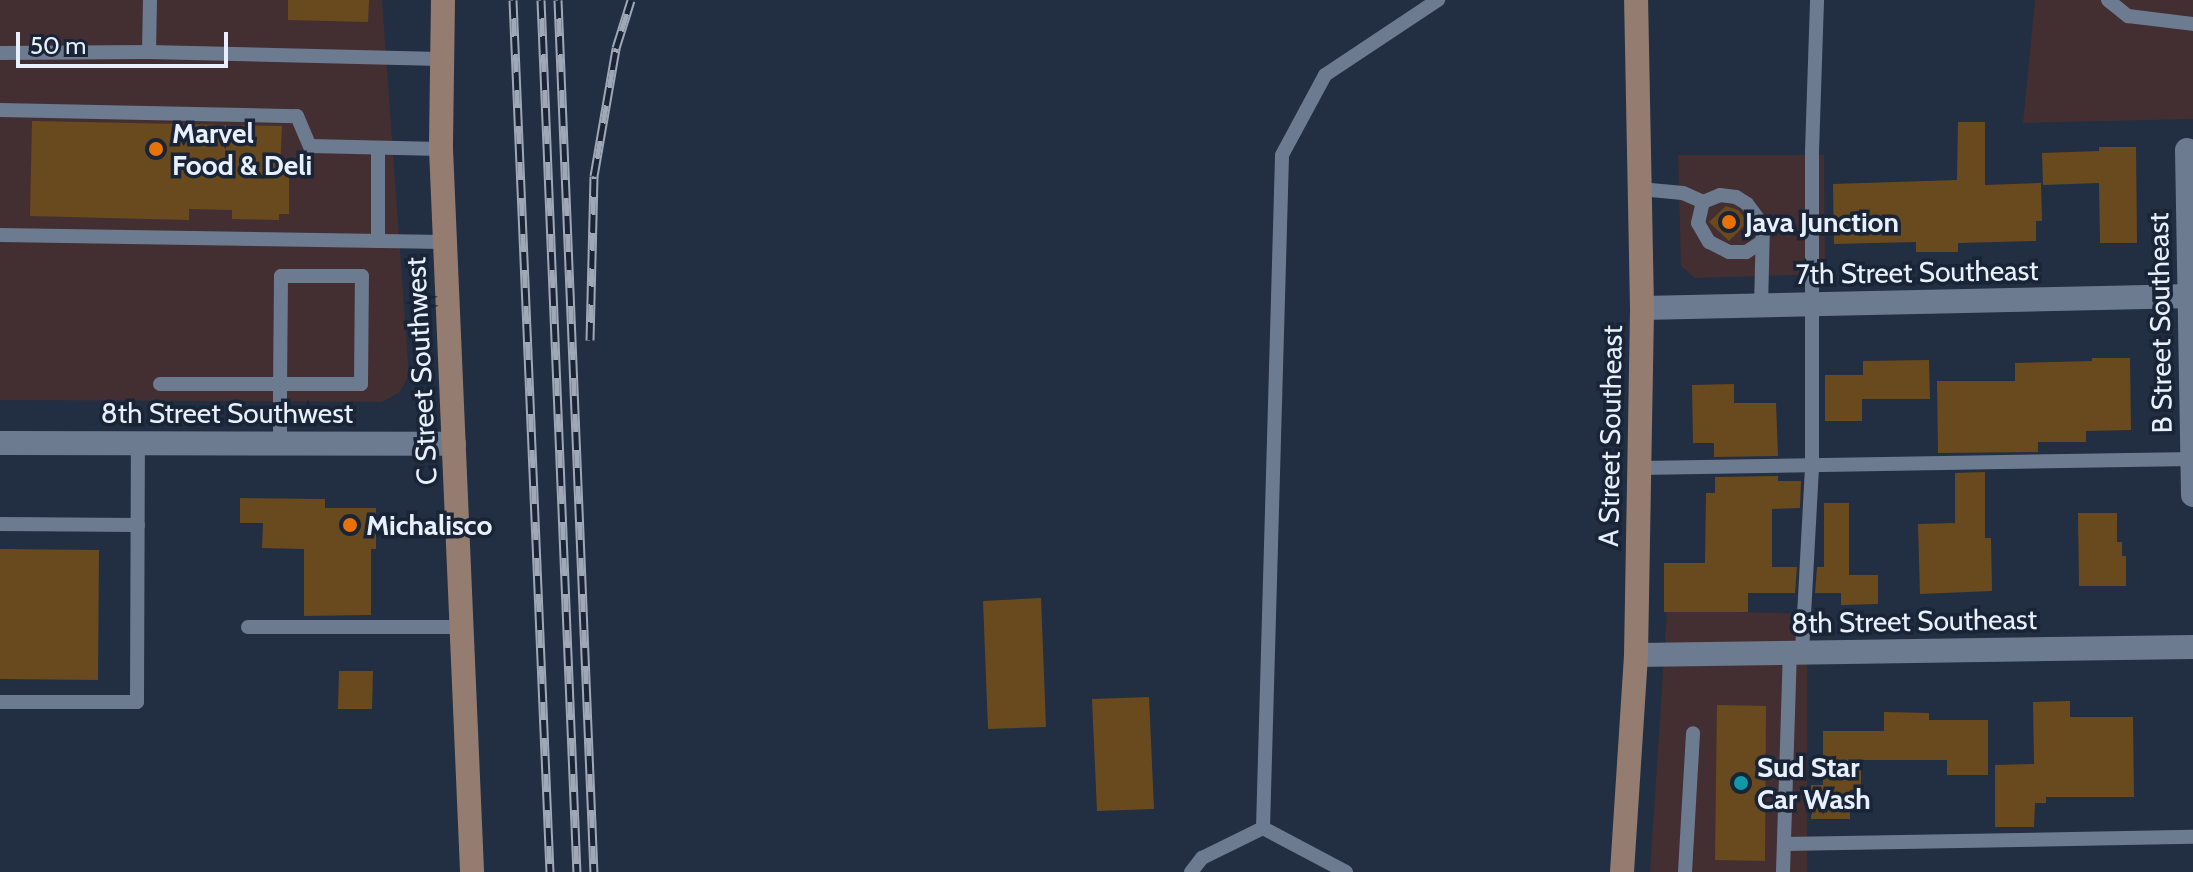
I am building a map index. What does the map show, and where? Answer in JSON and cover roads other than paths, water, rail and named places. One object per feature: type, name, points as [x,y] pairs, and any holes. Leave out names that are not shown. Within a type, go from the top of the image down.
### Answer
[{"type":"main road","name":"C Street Southwest","points":[[424,0],[440,59]]},
{"type":"main road","name":"C Street Southwest","points":[[443,0],[441,149],[472,872]]},
{"type":"main road","name":"A Street Southeast","points":[[1622,872],[1636,655],[1642,308],[1636,0]]},
{"type":"street","name":"B Street Southeast","points":[[2187,150],[2193,495]]},
{"type":"street","name":"7th Street Southeast","points":[[1642,308],[2191,296]]},
{"type":"street","name":"8th Street Southwest","points":[[0,443],[454,444]]},
{"type":"street","name":"8th Street Southeast","points":[[1636,655],[2193,647]]},
{"type":"lane","points":[[149,52],[150,0]]},
{"type":"lane","points":[[1263,828],[1282,155],[1325,75],[1438,0]]},
{"type":"lane","points":[[1783,872],[1796,653],[1812,465],[1812,152],[1817,0]]},
{"type":"lane","points":[[2108,0],[2128,16],[2193,24]]},
{"type":"lane","points":[[0,53],[149,52],[440,59]]},
{"type":"lane","points":[[0,110],[297,116],[310,146],[441,149]]},
{"type":"lane","points":[[378,148],[378,241]]},
{"type":"lane","points":[[1640,189],[1683,193],[1703,202]]},
{"type":"lane","points":[[1760,243],[1746,252],[1729,252],[1709,242],[1698,223],[1703,202],[1711,197],[1727,195],[1747,204],[1763,225],[1760,243],[1761,305]]},
{"type":"lane","points":[[0,235],[445,242]]},
{"type":"lane","points":[[160,384],[280,384],[361,384],[362,276],[281,276],[280,384],[280,444]]},
{"type":"lane","points":[[0,702],[137,702],[138,443]]},
{"type":"lane","points":[[1639,468],[2193,459]]},
{"type":"lane","points":[[0,524],[138,525]]},
{"type":"lane","points":[[248,627],[462,627]]},
{"type":"lane","points":[[1685,872],[1693,733]]},
{"type":"lane","points":[[1191,872],[1202,858],[1263,828]]},
{"type":"lane","points":[[1263,828],[1346,872]]},
{"type":"lane","points":[[1784,844],[2193,837]]},
{"type":"railway","points":[[513,0],[550,872]]},
{"type":"railway","points":[[541,0],[577,872]]},
{"type":"railway","points":[[558,0],[594,872]]},
{"type":"railway","points":[[590,340],[594,176],[616,48],[631,0]]},
{"type":"place","name":"Marvel Food & Deli","points":[[156,149]]},
{"type":"place","name":"Java Junction","points":[[1729,222]]},
{"type":"place","name":"Michalisco","points":[[350,525]]},
{"type":"place","name":"Sud Star Car Wash","points":[[1741,783]]}]
